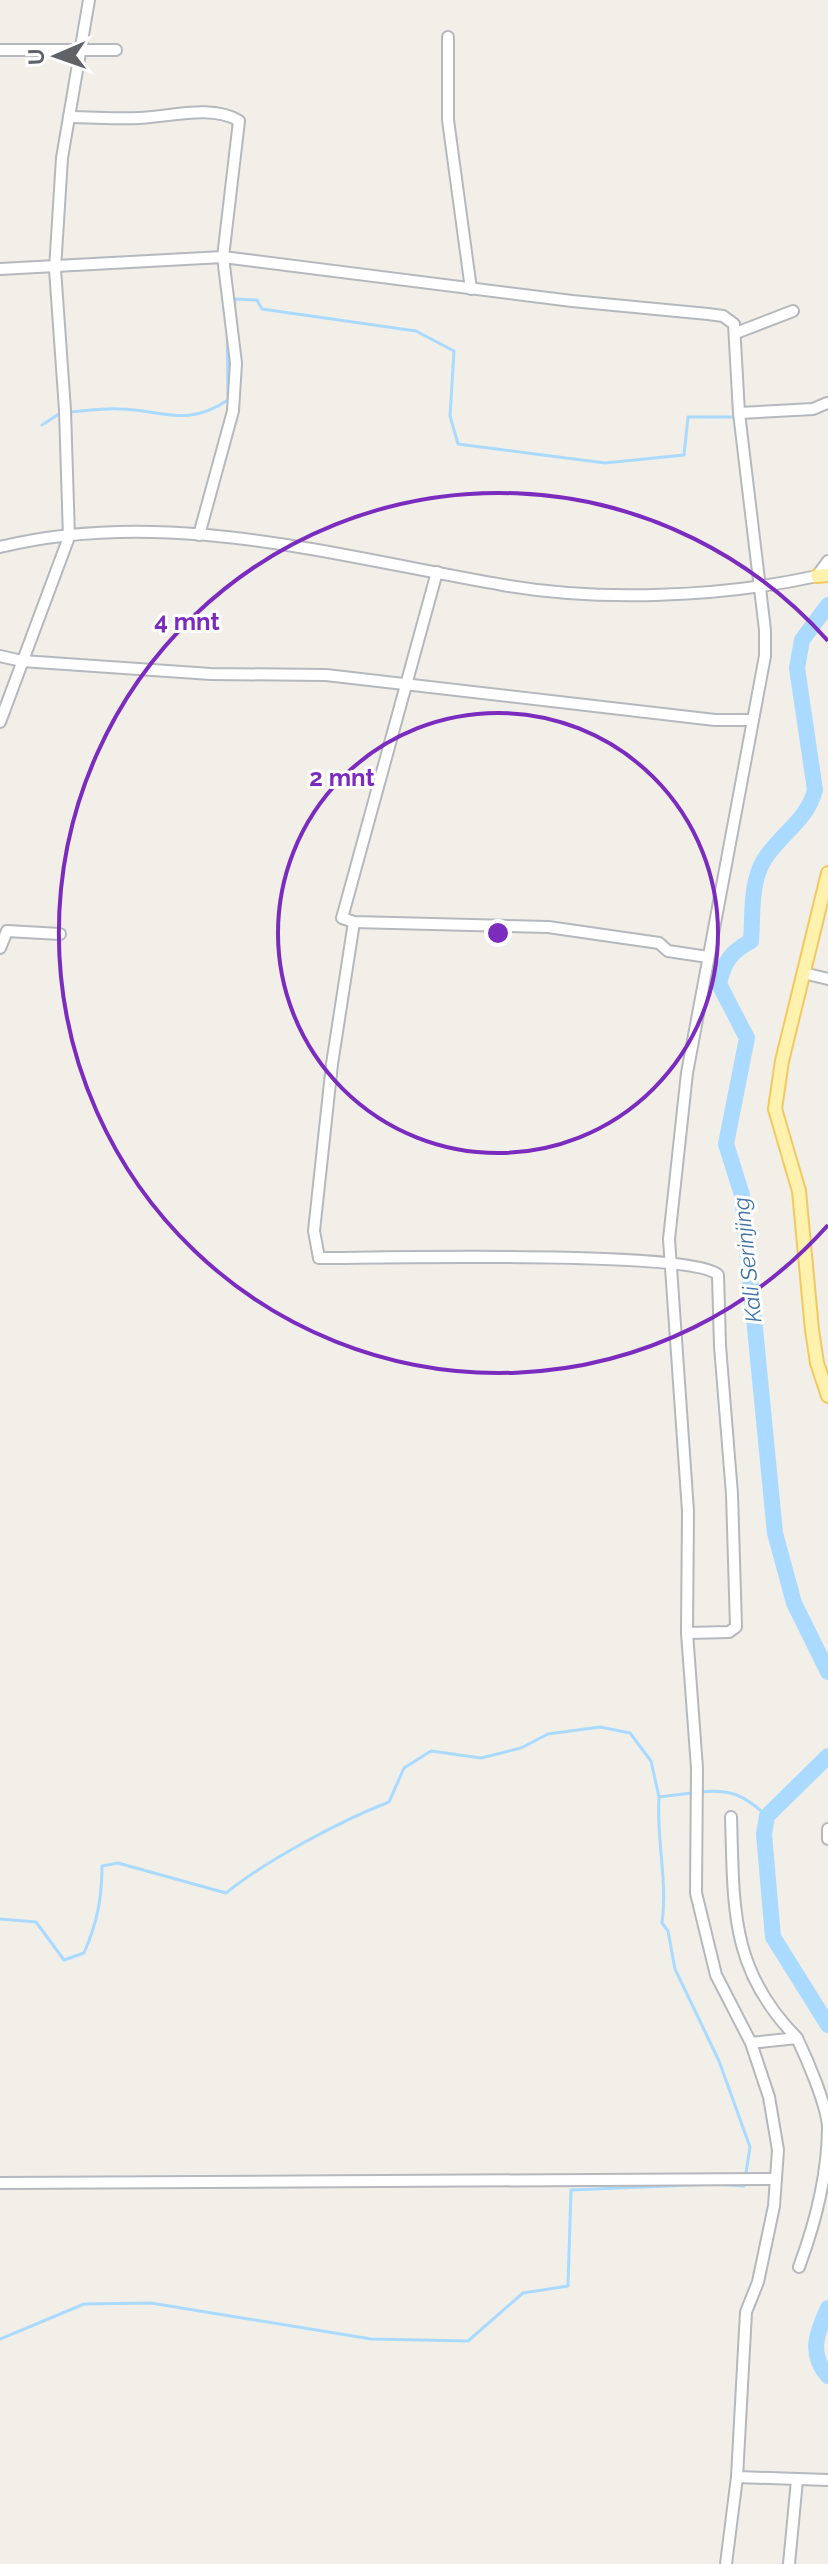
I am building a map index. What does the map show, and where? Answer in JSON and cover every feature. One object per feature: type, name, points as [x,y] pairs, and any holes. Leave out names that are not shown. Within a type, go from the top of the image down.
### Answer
[{"type":"main road","points":[[828,873],[782,1061],[775,1109],[799,1191],[812,1330],[817,1363],[828,1396]]},
{"type":"street","points":[[0,722],[69,537],[65,412],[55,269],[58,198],[89,0]]},
{"type":"street","points":[[448,37],[448,120],[471,289]]},
{"type":"street","points":[[0,50],[116,50]]},
{"type":"street","points":[[69,117],[138,118],[200,113],[227,115],[239,121],[223,257],[236,363],[233,411],[199,535]]},
{"type":"street","points":[[0,269],[55,269],[223,257],[471,289],[708,314],[729,319],[736,333],[740,416],[761,587],[765,656],[687,1073],[669,1239],[688,1511],[687,1633],[697,1805],[694,1879],[700,1921],[716,1975],[751,2043],[773,2111],[778,2150],[758,2282],[746,2312],[737,2477],[726,2564]]},
{"type":"street","points":[[736,333],[793,311]]},
{"type":"street","points":[[740,416],[813,409],[828,403]]},
{"type":"street","points":[[0,547],[69,537],[199,535],[275,542],[506,586],[569,591],[698,593],[761,587],[822,575],[828,561]]},
{"type":"street","points":[[437,572],[342,912],[345,921],[548,927],[659,943],[668,951],[708,957]]},
{"type":"street","points":[[0,656],[22,661],[211,674],[326,675],[715,720],[751,720]]},
{"type":"street","points":[[354,922],[332,1064],[314,1231],[319,1258],[670,1262],[705,1266],[720,1280],[720,1346],[732,1494],[736,1627],[729,1632],[687,1633]]},
{"type":"street","points":[[0,948],[7,931],[60,934]]},
{"type":"street","points":[[803,973],[828,979]]},
{"type":"street","points":[[731,1817],[739,1946],[760,1990],[797,2038],[828,2124],[827,2158],[816,2219],[799,2267]]},
{"type":"street","points":[[828,1829],[828,1839]]},
{"type":"street","points":[[751,2043],[797,2038]]},
{"type":"street","points":[[0,2183],[776,2179]]},
{"type":"street","points":[[737,2477],[828,2480]]},
{"type":"street","points":[[789,2564],[797,2480]]},
{"type":"waterway","points":[[234,315],[235,299],[257,300],[262,309],[416,331],[454,351],[450,416],[458,444],[605,463],[684,455],[688,417],[737,417]]},
{"type":"waterway","points":[[70,412],[114,409],[187,415],[200,413],[228,400],[227,317]]},
{"type":"waterway","points":[[42,425],[62,412]]},
{"type":"waterway","name":"Kali Serinjing","points":[[828,605],[802,640],[797,668],[815,790],[800,819],[764,860],[756,879],[751,941],[729,958],[719,984],[747,1038],[726,1144],[742,1195],[775,1533],[794,1603],[828,1672]]},
{"type":"waterway","points":[[0,1919],[36,1922],[64,1960],[84,1953],[98,1911],[102,1866],[118,1863],[226,1893],[304,1842],[389,1802],[404,1768],[431,1751],[481,1758],[521,1748],[548,1734],[600,1727],[630,1733],[651,1761],[659,1797],[692,1793]]},
{"type":"waterway","name":"Kali Serinjing","points":[[828,1756],[767,1816],[764,1834],[773,1937],[828,2025]]},
{"type":"waterway","points":[[700,1792],[736,1795],[767,1816]]},
{"type":"waterway","points":[[0,2339],[84,2304],[151,2303],[371,2339],[468,2341],[523,2293],[568,2286],[571,2190],[715,2184],[744,2186],[750,2147],[719,2061],[675,1969],[668,1931],[662,1923],[664,1892],[659,1797]]},
{"type":"waterway","name":"Kali Serinjing","points":[[828,2308],[816,2343],[818,2359],[828,2376]]}]
